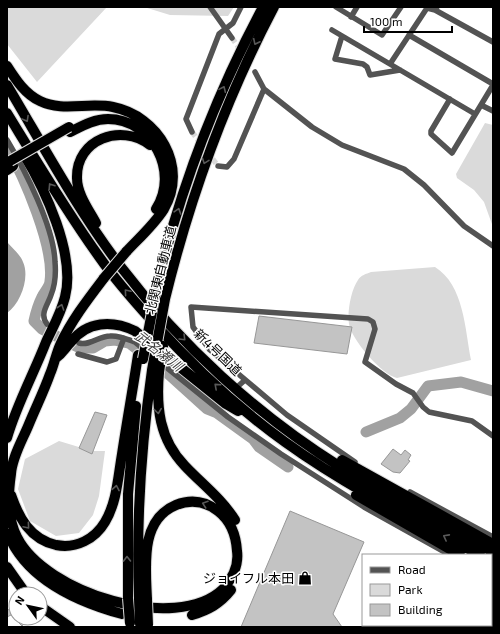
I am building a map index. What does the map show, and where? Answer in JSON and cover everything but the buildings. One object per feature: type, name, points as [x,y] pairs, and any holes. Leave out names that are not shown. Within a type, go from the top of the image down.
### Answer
[{"type":"highway","name":"北関東自動車道","points":[[138,599],[128,494],[141,357],[155,286],[160,276],[182,196],[206,128],[237,58],[263,7]]},
{"type":"highway","name":"北関東自動車道","points":[[139,625],[138,498],[145,415],[156,371],[167,300],[180,254],[184,224],[202,170],[229,99],[274,7]]},
{"type":"highway","points":[[7,66],[23,88],[40,101],[63,106],[95,105],[122,109],[146,122],[159,134],[167,147],[171,163],[173,178],[170,195],[157,218],[124,250]]},
{"type":"highway","name":"新4号国道","points":[[7,86],[58,174],[102,241],[122,268],[175,329],[236,388],[284,428],[338,466],[375,488],[493,552]]},
{"type":"highway","name":"新4号国道","points":[[7,113],[50,185],[100,259],[117,281],[196,367],[259,422],[302,454],[365,492],[478,554]]},
{"type":"highway","points":[[9,165],[88,118],[111,114],[129,118],[159,134]]},
{"type":"highway","points":[[41,356],[52,347],[73,312],[153,214],[162,198],[165,181],[160,154],[156,145],[145,133],[124,122],[100,120],[70,129]]},
{"type":"highway","points":[[7,125],[28,161],[48,202],[62,240],[68,275],[65,296],[7,438]]},
{"type":"highway","points":[[102,241],[98,225],[78,184],[78,170],[83,155],[94,143],[114,134],[122,134],[142,139],[160,154]]},
{"type":"highway","points":[[102,276],[59,346],[56,358],[11,472],[8,504],[13,528],[22,546],[42,568],[70,586],[90,596],[123,607],[153,611],[172,612],[198,607],[215,597],[228,584],[233,575],[238,554],[234,531],[224,515],[207,504],[198,501],[187,501],[176,504],[160,515],[151,529],[148,541],[138,599],[139,625]]},
{"type":"highway","points":[[56,358],[64,352],[78,335],[86,329],[100,324],[121,325],[135,331],[226,404],[259,422]]},
{"type":"highway","points":[[10,491],[16,510],[25,524],[39,538],[47,542],[64,546],[80,544],[94,536],[99,530],[113,504],[141,357]]},
{"type":"highway","points":[[156,371],[160,422],[166,440],[185,466],[228,510],[239,528],[243,546],[244,556],[239,576],[225,598],[210,609],[182,617]]},
{"type":"highway","points":[[284,428],[493,544]]},
{"type":"highway","points":[[302,454],[322,473],[372,505],[458,554]]},
{"type":"highway","points":[[7,531],[21,557],[38,574],[59,588],[81,600],[122,614],[160,619]]},
{"type":"highway","points":[[7,567],[20,586]]},
{"type":"highway","points":[[48,612],[70,627]]},
{"type":"street","points":[[210,7],[232,38]]},
{"type":"street","points":[[192,132],[186,119],[219,34],[233,23],[242,7]]},
{"type":"street","points":[[336,7],[382,35],[401,7]]},
{"type":"street","points":[[351,17],[357,7]]},
{"type":"street","points":[[390,64],[427,8],[436,8],[493,42]]},
{"type":"street","points":[[332,30],[476,114]]},
{"type":"street","points":[[409,35],[493,85],[452,153],[431,134],[431,131],[450,99]]},
{"type":"street","points":[[342,36],[335,59],[363,64],[367,67],[370,75],[400,70]]},
{"type":"street","points":[[255,72],[264,90],[312,127],[342,145],[404,169],[424,185],[464,226],[493,246]]},
{"type":"street","points":[[218,166],[227,167],[234,159],[264,90]]},
{"type":"street","points":[[481,105],[493,111]]},
{"type":"street","points":[[7,140],[28,177],[53,246],[55,277],[51,295],[45,307],[43,316],[47,324]]},
{"type":"street","points":[[493,436],[472,421],[429,412],[413,394],[365,362],[375,329],[373,322],[368,319],[191,307],[193,327],[210,350],[287,415],[351,460],[493,537]]},
{"type":"street","points":[[79,343],[85,345],[109,336],[124,338],[135,342],[228,417],[281,454],[364,507],[448,554]]},
{"type":"street","points":[[78,354],[108,362],[116,359],[124,338]]},
{"type":"street","points":[[236,388],[245,380]]},
{"type":"green space","points":[[7,7],[107,7],[37,82],[7,44]]},
{"type":"green space","points":[[144,7],[234,7],[228,16],[170,15]]},
{"type":"green space","points":[[485,123],[493,125],[493,227],[484,202],[474,190],[457,178],[456,174]]},
{"type":"green space","points":[[435,267],[445,275],[458,296],[465,322],[471,360],[397,378],[383,370],[368,356],[351,331],[349,324],[349,313],[353,289],[361,277],[371,272]]},
{"type":"green space","points":[[59,441],[92,451],[105,451],[99,496],[93,515],[79,533],[56,536],[30,521],[18,489],[25,459]]},
{"type":"shaded area","points":[[7,242],[22,259],[25,268],[25,282],[16,303],[7,313]]},
{"type":"waterway","name":"武名瀬川","points":[[7,147],[22,176],[37,212],[48,250],[50,283],[39,303],[34,321],[42,329],[80,348],[93,348],[105,341],[115,340],[129,343],[165,371],[207,409],[217,413],[253,439],[259,447],[288,467]]},
{"type":"waterway","name":"武名瀬川","points":[[366,432],[400,418],[411,409],[428,386],[461,382],[493,391]]},
{"type":"tunnel","points":[[232,38],[242,52]]},
{"type":"tunnel","points":[[192,132],[218,166]]},
{"type":"place","name":"ジョイフル本田","points":[[305,578]]}]
